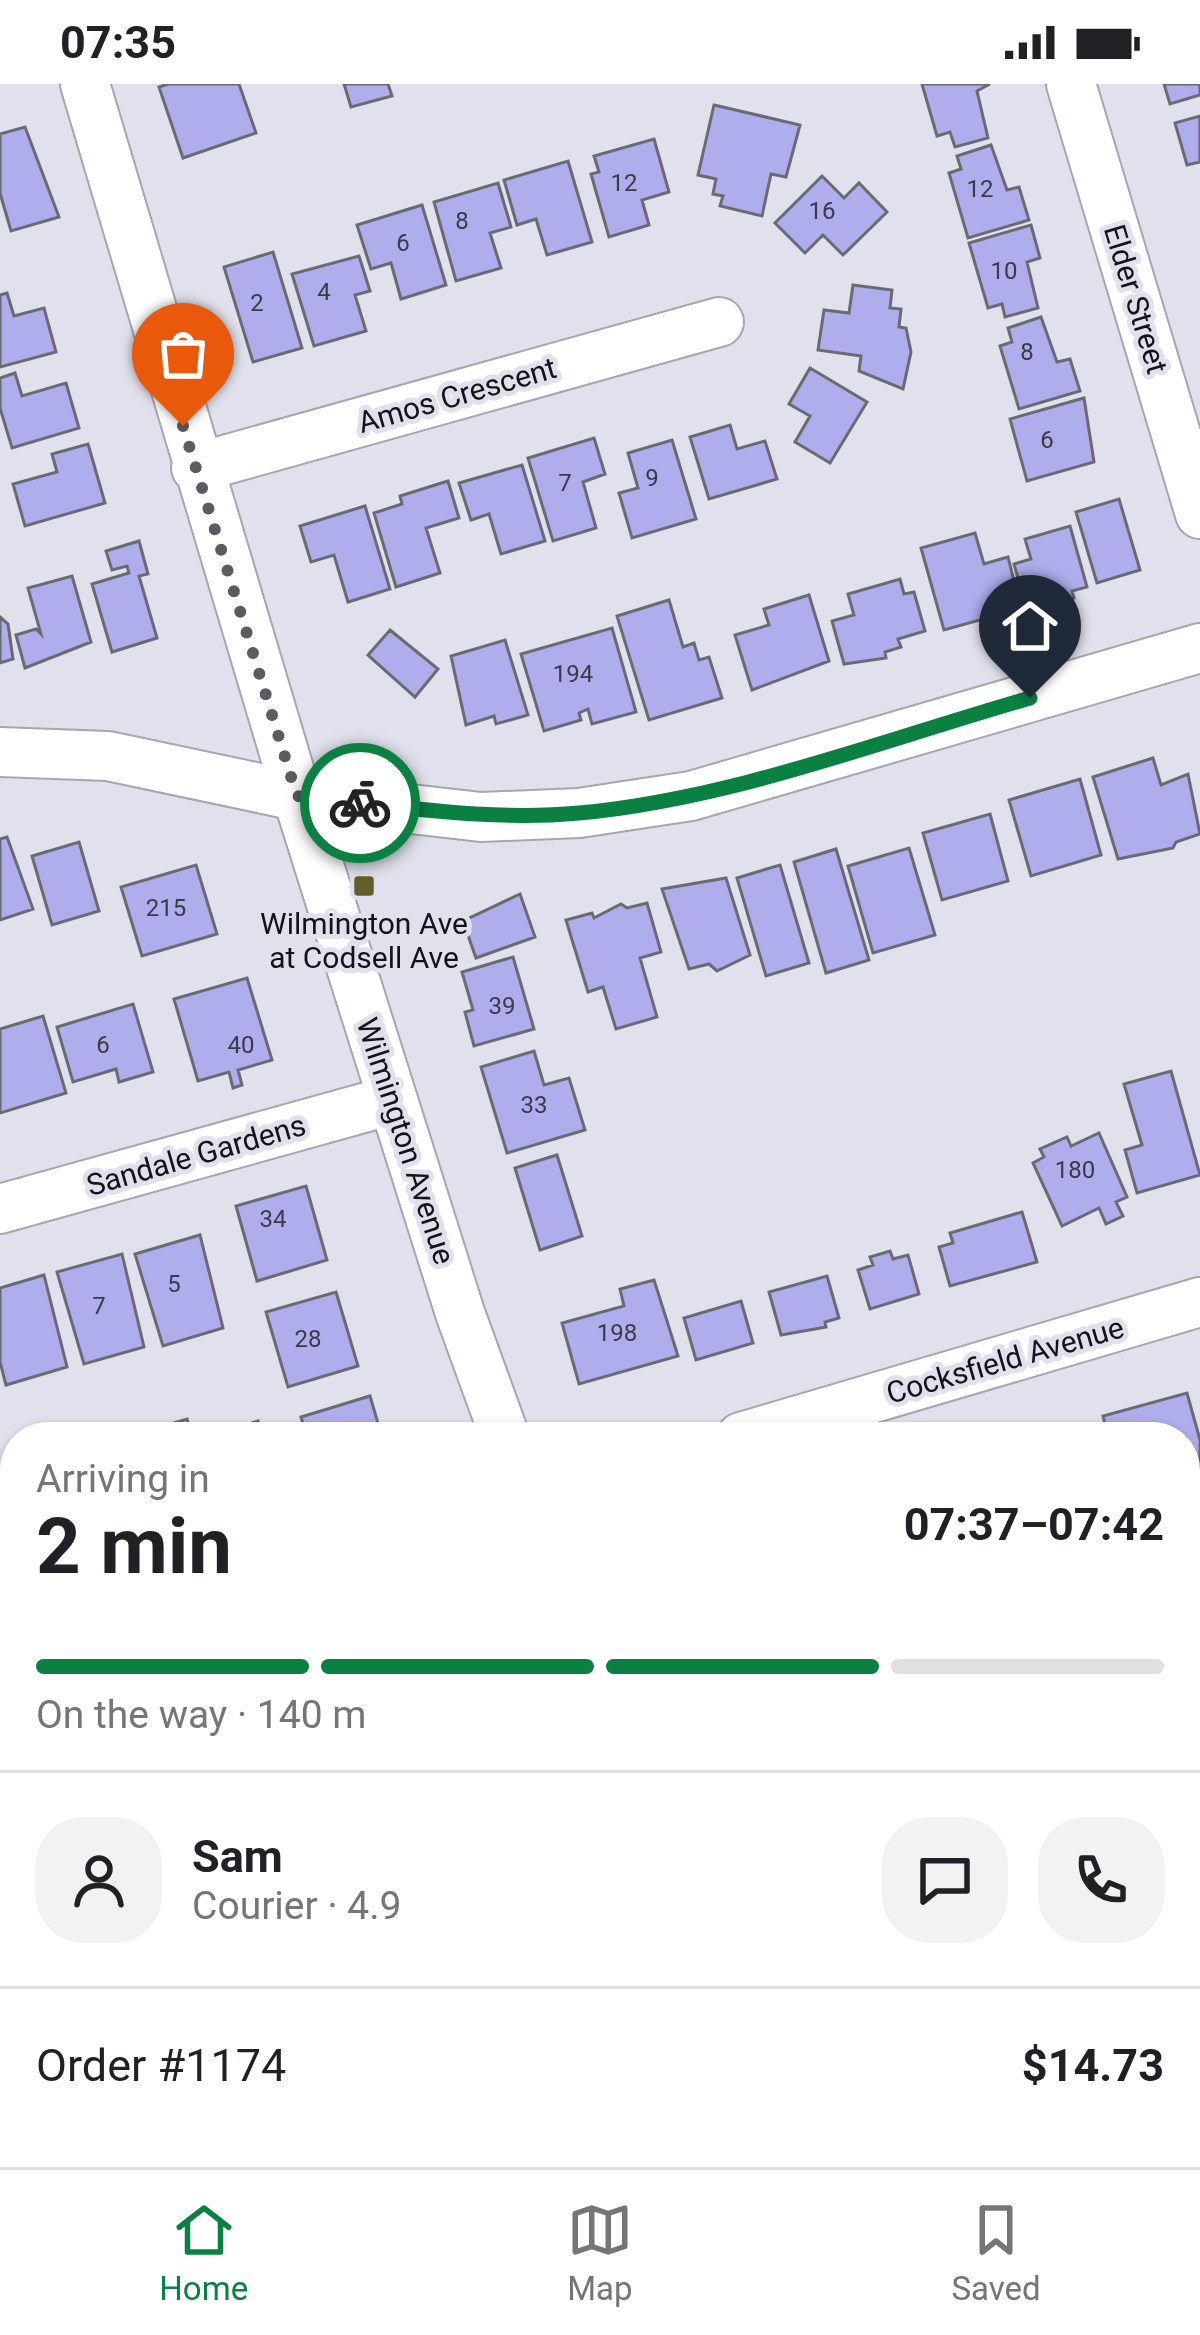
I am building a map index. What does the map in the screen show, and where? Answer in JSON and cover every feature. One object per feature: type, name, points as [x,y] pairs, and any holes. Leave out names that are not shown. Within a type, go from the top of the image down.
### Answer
[{"type":"street","name":"Wilmington Avenue","points":[[85,84],[297,796],[500,1422]]},
{"type":"street","name":"Elder Street","points":[[1071,84],[1200,514]]},
{"type":"street","name":"Amos Crescent","points":[[196,468],[719,322]]},
{"type":"street","points":[[0,752],[108,756],[297,796],[481,817],[579,813],[691,796],[1200,648]]},
{"type":"street","name":"Sandale Gardens","points":[[0,1209],[392,1100]]},
{"type":"street","name":"Cocksfield Avenue","points":[[792,1422],[1198,1303]]},
{"type":"building","points":[[239,84],[256,133],[183,158],[159,87]]},
{"type":"building","points":[[344,84],[388,84],[392,96],[351,107]]},
{"type":"building","points":[[922,84],[990,84],[977,91],[988,138],[955,147],[950,132],[937,136]]},
{"type":"building","points":[[1164,84],[1200,84],[1200,95],[1170,104]]},
{"type":"building","points":[[714,105],[800,125],[786,177],[771,174],[762,216],[720,206],[723,196],[713,194],[716,179],[698,175]]},
{"type":"building","points":[[1200,116],[1200,162],[1187,165],[1175,123]]},
{"type":"building","points":[[25,127],[59,217],[11,231],[0,193],[0,134]]},
{"type":"building","points":[[654,139],[669,192],[642,200],[649,225],[609,237],[591,174],[599,172],[594,156]]},
{"type":"building","points":[[991,145],[1007,190],[1019,187],[1029,220],[968,238],[949,173],[961,169],[957,156]]},
{"type":"building","points":[[568,161],[592,242],[547,255],[536,219],[517,225],[504,180]]},
{"type":"building","points":[[822,176],[844,198],[859,183],[887,212],[843,255],[823,235],[805,253],[775,223]]},
{"type":"building","points":[[498,183],[511,227],[490,233],[501,268],[456,281],[434,202]]},
{"type":"building","points":[[422,205],[446,285],[401,299],[391,263],[371,269],[357,225]]},
{"type":"building","points":[[1031,225],[1040,258],[1027,262],[1038,308],[1005,317],[1002,304],[988,308],[969,243]]},
{"type":"building","points":[[273,252],[302,348],[253,362],[224,267]]},
{"type":"building","points":[[359,256],[370,291],[355,295],[366,331],[314,346],[292,274]]},
{"type":"building","points":[[853,285],[892,290],[890,308],[901,309],[899,327],[906,328],[911,352],[903,389],[859,371],[861,356],[818,350],[824,310],[849,313]]},
{"type":"building","points":[[7,293],[14,316],[44,308],[56,352],[0,367],[0,295]]},
{"type":"building","points":[[1041,317],[1057,362],[1070,359],[1080,391],[1019,409],[1000,346],[1012,342],[1008,328]]},
{"type":"building","points":[[810,368],[867,402],[830,463],[795,442],[810,416],[789,404]]},
{"type":"building","points":[[15,373],[22,396],[66,383],[79,428],[12,448],[0,408],[0,378]]},
{"type":"building","points":[[1084,398],[1094,462],[1027,481],[1010,419]]},
{"type":"building","points":[[730,425],[737,449],[765,441],[777,479],[709,499],[690,437]]},
{"type":"building","points":[[594,438],[605,474],[583,482],[596,528],[553,541],[528,458]]},
{"type":"building","points":[[672,440],[696,519],[632,538],[619,493],[638,488],[628,453]]},
{"type":"building","points":[[88,444],[105,503],[25,526],[13,484],[57,472],[52,454]]},
{"type":"building","points":[[522,465],[545,541],[501,554],[489,514],[471,520],[459,483]]},
{"type":"building","points":[[448,481],[459,518],[426,528],[440,573],[396,587],[374,513],[402,504],[400,496]]},
{"type":"building","points":[[1119,499],[1140,570],[1097,583],[1076,512]]},
{"type":"building","points":[[365,506],[390,589],[348,602],[334,555],[311,562],[300,526]]},
{"type":"building","points":[[1070,526],[1087,587],[1072,591],[1074,598],[1027,610],[1014,564],[1031,559],[1025,539]]},
{"type":"building","points":[[975,533],[984,564],[1008,557],[1016,589],[993,596],[998,615],[944,630],[921,548]]},
{"type":"building","points":[[139,541],[148,574],[139,576],[157,638],[112,652],[92,584],[129,573],[127,566],[112,570],[106,551]]},
{"type":"building","points":[[72,576],[91,642],[25,668],[16,635],[36,629],[41,634],[28,588]]},
{"type":"building","points":[[900,579],[904,594],[914,592],[925,631],[898,639],[901,647],[885,652],[886,658],[844,664],[832,621],[854,615],[848,594]]},
{"type":"building","points":[[809,595],[829,661],[752,690],[735,635],[769,625],[764,609]]},
{"type":"building","points":[[669,600],[683,647],[694,643],[699,660],[709,657],[722,698],[649,720],[617,616]]},
{"type":"building","points":[[0,617],[8,624],[13,659],[0,663]]},
{"type":"building","points":[[612,628],[636,712],[592,724],[588,709],[579,713],[581,720],[544,731],[521,654]]},
{"type":"building","points":[[390,630],[438,669],[415,697],[368,655]]},
{"type":"building","points":[[505,640],[528,715],[496,724],[494,716],[466,725],[451,656]]},
{"type":"building","points":[[1153,758],[1161,785],[1188,774],[1200,834],[1176,842],[1173,848],[1118,859],[1093,777]]},
{"type":"building","points":[[1080,779],[1101,855],[1031,876],[1009,800]]},
{"type":"building","points":[[990,814],[1008,881],[942,900],[923,833]]},
{"type":"building","points":[[7,837],[33,909],[0,920],[0,839]]},
{"type":"building","points":[[79,842],[99,911],[52,925],[32,856]]},
{"type":"building","points":[[909,848],[935,935],[873,953],[848,866]]},
{"type":"building","points":[[836,849],[869,960],[826,973],[794,862]]},
{"type":"building","points":[[196,865],[217,934],[142,956],[121,887]]},
{"type":"building","points":[[780,865],[809,963],[766,976],[737,878]]},
{"type":"building","points":[[726,878],[750,955],[717,971],[709,964],[689,969],[662,889]]},
{"type":"building","points":[[520,894],[535,937],[476,958],[463,921]]},
{"type":"building","points":[[647,903],[661,952],[640,958],[657,1017],[616,1029],[603,987],[588,992],[566,920],[592,913],[594,918],[621,904],[627,908]]},
{"type":"building","points":[[513,957],[534,1029],[474,1046],[465,1012],[473,1010],[462,972]]},
{"type":"building","points":[[247,978],[272,1060],[238,1070],[242,1085],[233,1088],[229,1072],[198,1081],[174,999]]},
{"type":"building","points":[[133,1004],[153,1072],[119,1082],[116,1069],[73,1082],[57,1027]]},
{"type":"building","points":[[43,1016],[66,1093],[0,1113],[0,1029]]},
{"type":"building","points":[[534,1051],[544,1085],[569,1078],[585,1130],[507,1153],[481,1067]]},
{"type":"building","points":[[1171,1071],[1200,1175],[1137,1193],[1125,1150],[1142,1145],[1124,1084]]},
{"type":"building","points":[[1099,1133],[1127,1197],[1116,1202],[1123,1216],[1106,1224],[1099,1208],[1062,1226],[1033,1163],[1044,1157],[1040,1149],[1067,1137],[1071,1146]]},
{"type":"building","points":[[557,1155],[582,1236],[540,1250],[515,1168]]},
{"type":"building","points":[[306,1186],[327,1260],[257,1281],[236,1206]]},
{"type":"building","points":[[1022,1212],[1037,1262],[950,1286],[939,1247],[953,1243],[950,1233]]},
{"type":"building","points":[[200,1235],[223,1328],[163,1346],[135,1254]]},
{"type":"building","points":[[890,1251],[893,1259],[908,1255],[919,1294],[870,1309],[858,1270],[873,1265],[870,1257]]},
{"type":"building","points":[[122,1254],[144,1347],[84,1364],[57,1272]]},
{"type":"building","points":[[44,1275],[67,1367],[6,1385],[0,1362],[0,1288]]},
{"type":"building","points":[[827,1276],[839,1318],[825,1322],[826,1327],[781,1335],[769,1292]]},
{"type":"building","points":[[654,1280],[678,1356],[579,1384],[562,1323],[624,1306],[620,1289]]},
{"type":"building","points":[[336,1292],[358,1366],[288,1387],[266,1312]]},
{"type":"building","points":[[741,1301],[753,1343],[696,1360],[684,1318]]},
{"type":"building","points":[[1187,1393],[1195,1422],[1104,1422],[1103,1416]]},
{"type":"building","points":[[370,1396],[378,1422],[302,1422],[301,1417]]},
{"type":"way so far","points":[[183,426],[297,796],[360,803]]},
{"type":"place","name":"Wilmington Ave at Codsell Ave","points":[[364,886]]},
{"type":"route","points":[[360,803],[481,817],[579,813],[691,796],[1030,698]]}]
